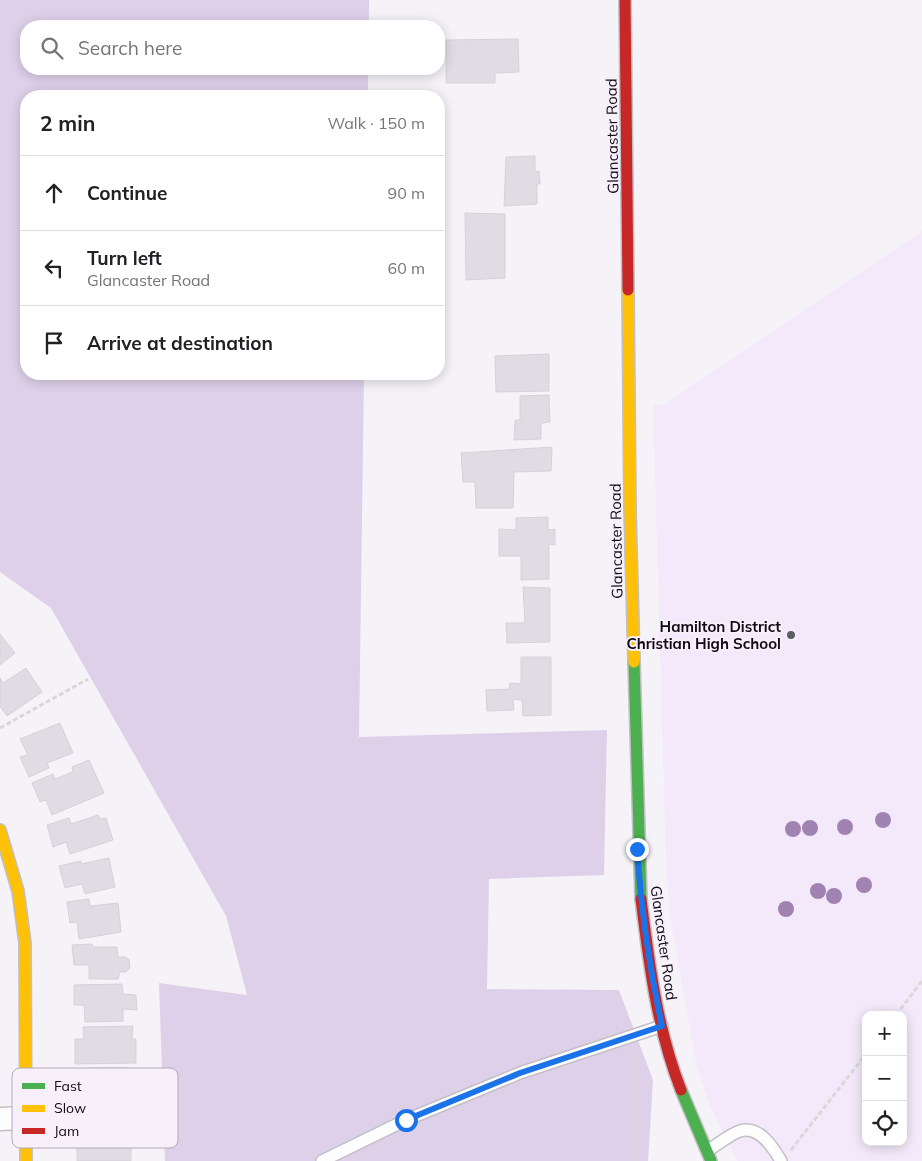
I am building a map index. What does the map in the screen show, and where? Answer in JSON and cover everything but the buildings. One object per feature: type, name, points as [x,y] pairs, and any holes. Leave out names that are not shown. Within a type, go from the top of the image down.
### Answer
[{"type":"street","name":"Glancaster Road","points":[[625,0],[630,521],[637,849],[640,894],[650,973],[662,1026],[680,1086],[709,1156]]},
{"type":"street","points":[[0,830],[18,891],[25,943],[26,1068]]},
{"type":"street","points":[[26,1148],[26,1161]]},
{"type":"lane","points":[[322,1161],[406,1120],[520,1073],[662,1026]]},
{"type":"lane","points":[[709,1156],[740,1131],[751,1130],[760,1134],[777,1154],[785,1157]]},
{"type":"path","points":[[0,728],[88,679]]},
{"type":"path","points":[[899,1011],[922,981]]},
{"type":"path","points":[[632,1036],[637,1077],[637,1161]]},
{"type":"path","points":[[785,1157],[864,1056]]},
{"type":"shaded area","points":[[0,0],[369,0],[369,20],[20,20],[20,75],[368,75],[368,90],[20,90],[20,380],[364,380],[359,737],[607,730],[604,875],[489,879],[487,989],[619,990],[653,1080],[648,1161],[165,1161],[165,1148],[178,1148],[178,1068],[162,1068],[159,983],[247,995],[226,916],[51,608],[0,572]]},
{"type":"shaded area","name":"Hamilton District Christian High School","points":[[922,231],[922,1161],[737,1161],[711,1108],[697,1068],[670,916],[666,864],[653,404],[663,405]]},
{"type":"traffic: fast","points":[[634,662],[641,899]]},
{"type":"traffic: fast","points":[[681,1090],[711,1161]]},
{"type":"traffic: slow","points":[[628,290],[630,511],[634,662]]},
{"type":"traffic: slow","points":[[0,830],[18,891],[25,943],[26,1068]]},
{"type":"traffic: slow","points":[[26,1148],[26,1161]]},
{"type":"traffic: jam","points":[[625,0],[628,290]]},
{"type":"traffic: jam","points":[[641,899],[660,1020],[681,1090]]},
{"type":"place","name":"Hamilton District Christian High School","points":[[791,635]]},
{"type":"route","points":[[406,1120],[520,1073],[662,1026],[650,973],[640,894],[637,849]]}]
